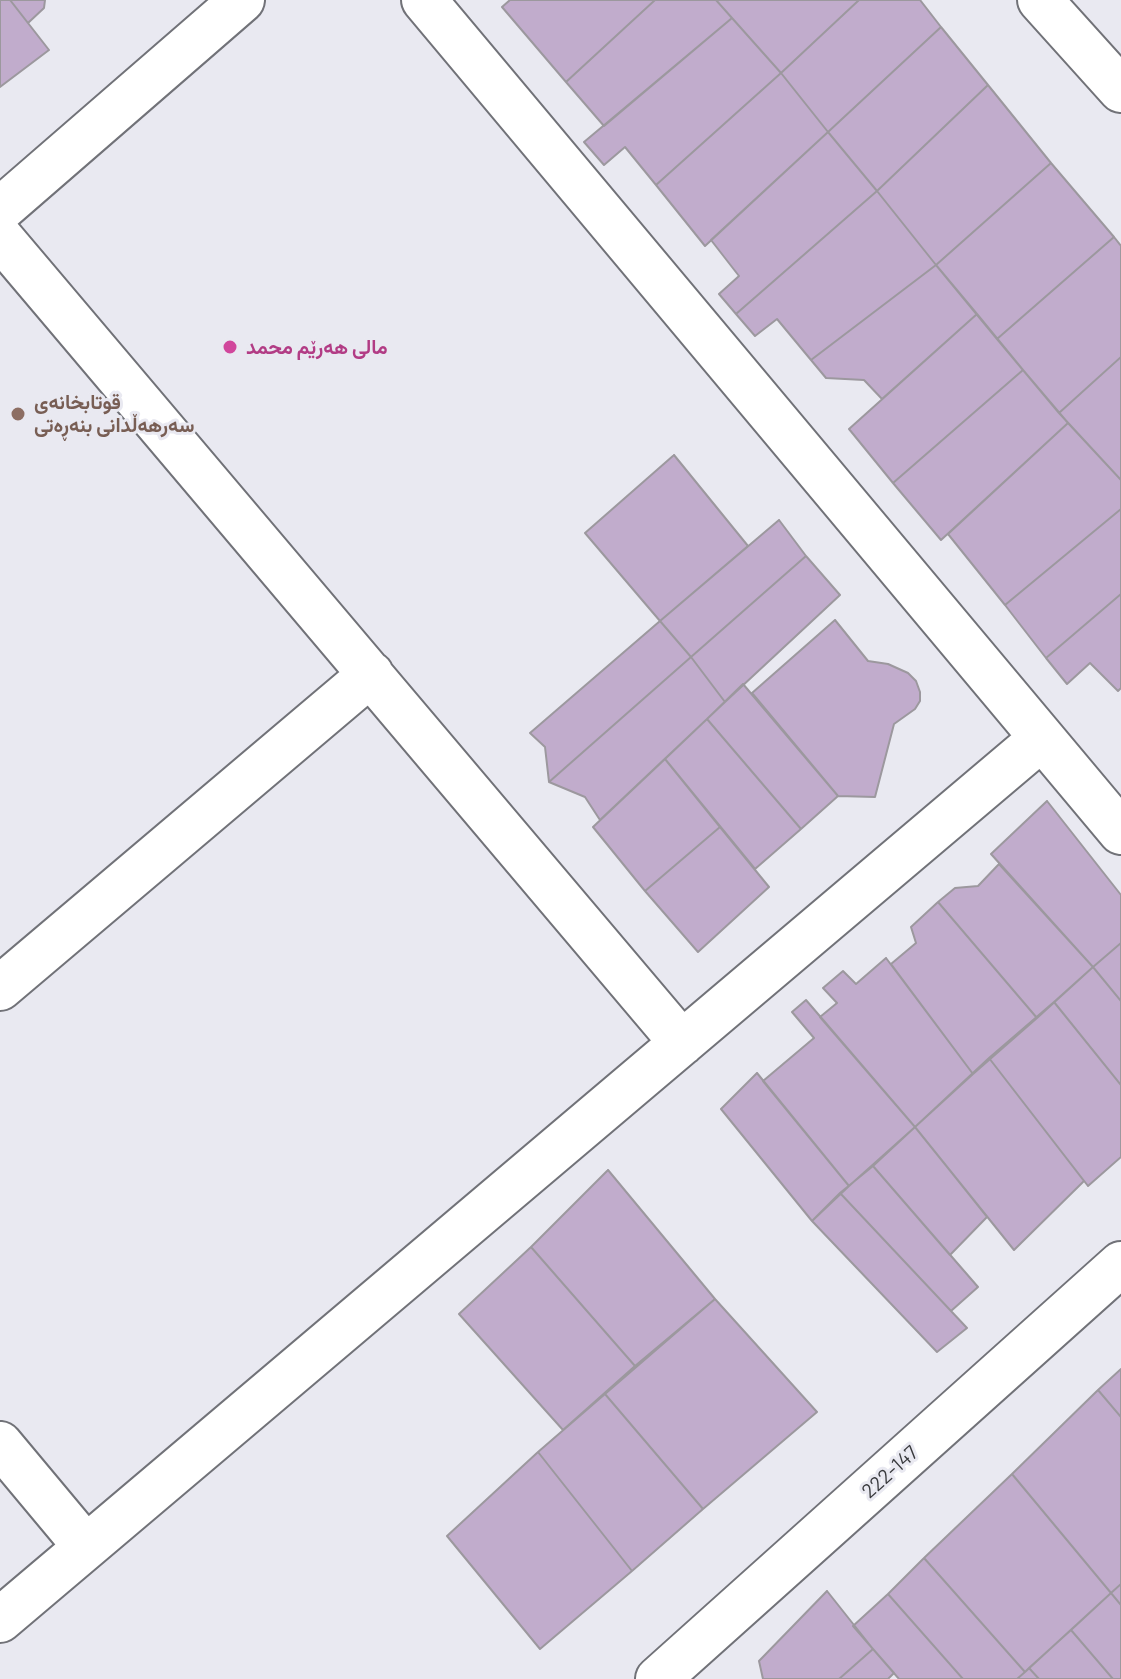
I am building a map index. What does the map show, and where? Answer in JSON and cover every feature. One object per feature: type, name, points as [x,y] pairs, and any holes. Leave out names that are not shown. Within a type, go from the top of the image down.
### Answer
[{"type":"street","points":[[0,210],[242,0]]},
{"type":"street","points":[[424,0],[1121,832]]},
{"type":"street","points":[[1040,0],[1121,90]]},
{"type":"street","points":[[0,237],[682,1043]]},
{"type":"street","points":[[0,988],[371,674]]},
{"type":"street","points":[[0,1620],[1042,738]]},
{"type":"street","name":"222-147","points":[[673,1674],[1121,1264]]},
{"type":"street","points":[[0,1444],[86,1547]]},
{"type":"building","points":[[0,0],[10,0],[49,50],[0,87]]},
{"type":"building","points":[[10,0],[45,0],[44,8],[28,23]]},
{"type":"building","points":[[510,0],[655,0],[566,82],[502,7]]},
{"type":"building","points":[[655,0],[716,0],[732,18],[604,126],[566,82]]},
{"type":"building","points":[[716,0],[859,0],[781,73]]},
{"type":"building","points":[[859,0],[920,0],[941,27],[828,132],[781,73]]},
{"type":"building","points":[[732,18],[781,73],[656,185],[625,147],[604,165],[584,142]]},
{"type":"building","points":[[941,27],[988,85],[877,191],[828,132]]},
{"type":"building","points":[[781,73],[828,132],[705,246],[656,185]]},
{"type":"building","points":[[988,85],[1051,163],[936,265],[877,191]]},
{"type":"building","points":[[828,132],[877,191],[736,314],[719,294],[739,276],[711,240]]},
{"type":"building","points":[[1051,163],[1114,237],[997,339],[936,265]]},
{"type":"building","points":[[877,191],[936,265],[811,360],[777,319],[755,336],[736,314]]},
{"type":"building","points":[[1114,237],[1121,246],[1121,357],[1059,413],[997,339]]},
{"type":"building","points":[[936,265],[977,314],[882,399],[864,380],[826,378],[811,360]]},
{"type":"building","points":[[977,314],[1023,370],[893,483],[849,429]]},
{"type":"building","points":[[1121,357],[1121,480],[1059,413]]},
{"type":"building","points":[[1023,370],[1068,423],[941,540],[893,483]]},
{"type":"building","points":[[1068,423],[1121,480],[1121,509],[1005,605],[948,534]]},
{"type":"building","points":[[674,455],[748,546],[660,621],[585,533]]},
{"type":"building","points":[[1121,509],[1121,594],[1046,658],[1005,605]]},
{"type":"building","points":[[779,520],[806,556],[691,657],[660,621]]},
{"type":"building","points":[[806,556],[840,595],[725,702],[691,657]]},
{"type":"building","points":[[1121,594],[1121,688],[1118,691],[1090,663],[1067,684],[1046,658]]},
{"type":"building","points":[[835,620],[868,661],[888,664],[908,673],[916,681],[920,692],[920,701],[915,709],[894,724],[875,797],[838,796],[752,693]]},
{"type":"building","points":[[660,621],[691,657],[549,782],[545,747],[530,733]]},
{"type":"building","points":[[691,657],[725,702],[600,820],[585,797],[549,782]]},
{"type":"building","points":[[743,684],[838,796],[801,829],[707,719]]},
{"type":"building","points":[[707,719],[801,829],[755,869],[665,759]]},
{"type":"building","points":[[665,759],[720,827],[645,891],[593,827]]},
{"type":"building","points":[[1047,801],[1121,895],[1121,943],[1093,967],[991,854]]},
{"type":"building","points":[[720,827],[769,887],[698,952],[645,891]]},
{"type":"building","points":[[999,864],[1093,967],[1037,1018],[938,902],[955,888],[978,886]]},
{"type":"building","points":[[938,902],[1037,1018],[973,1074],[891,964],[916,943],[911,927]]},
{"type":"building","points":[[1121,943],[1121,1001],[1093,967]]},
{"type":"building","points":[[886,958],[973,1074],[915,1127],[820,1017],[837,1003],[823,988],[843,971],[856,984]]},
{"type":"building","points":[[1093,967],[1121,1001],[1121,1085],[1054,1002]]},
{"type":"building","points":[[806,1000],[915,1127],[849,1186],[763,1081],[814,1038],[792,1012]]},
{"type":"building","points":[[1054,1002],[1121,1085],[1121,1157],[1088,1186],[989,1058]]},
{"type":"building","points":[[989,1058],[1084,1181],[1014,1250],[915,1127]]},
{"type":"building","points":[[757,1073],[849,1186],[812,1221],[721,1109]]},
{"type":"building","points":[[915,1127],[987,1217],[950,1255],[873,1166]]},
{"type":"building","points":[[873,1166],[978,1287],[951,1311],[840,1193]]},
{"type":"building","points":[[608,1170],[715,1299],[635,1366],[531,1247]]},
{"type":"building","points":[[840,1193],[967,1328],[937,1352],[812,1221]]},
{"type":"building","points":[[531,1247],[635,1366],[563,1430],[459,1314]]},
{"type":"building","points":[[715,1299],[817,1412],[703,1509],[605,1394]]},
{"type":"building","points":[[1121,1369],[1121,1417],[1098,1390]]},
{"type":"building","points":[[1098,1390],[1121,1417],[1121,1584],[1111,1593],[1012,1474]]},
{"type":"building","points":[[605,1394],[703,1509],[632,1571],[538,1452]]},
{"type":"building","points":[[538,1452],[632,1571],[540,1649],[447,1536]]},
{"type":"building","points":[[1012,1474],[1111,1593],[1025,1672],[924,1558]]},
{"type":"building","points":[[924,1558],[1025,1672],[1017,1679],[963,1679],[888,1594]]},
{"type":"building","points":[[1121,1584],[1121,1605],[1111,1593]]},
{"type":"building","points":[[827,1591],[873,1649],[839,1679],[763,1679],[759,1661]]},
{"type":"building","points":[[1111,1593],[1121,1605],[1121,1679],[1113,1679],[1071,1630]]},
{"type":"building","points":[[888,1594],[963,1679],[899,1679],[853,1626]]},
{"type":"building","points":[[1071,1630],[1113,1679],[1039,1679],[1029,1668]]},
{"type":"building","points":[[873,1649],[894,1673],[888,1679],[839,1679]]},
{"type":"building","points":[[1029,1668],[1039,1679],[1017,1679],[1025,1672]]},
{"type":"place","name":"مالی ھەرێم محمد","points":[[230,347]]},
{"type":"place","name":"قوتابخانەی سەرهەڵدانی بنەڕەتی","points":[[18,414]]}]
